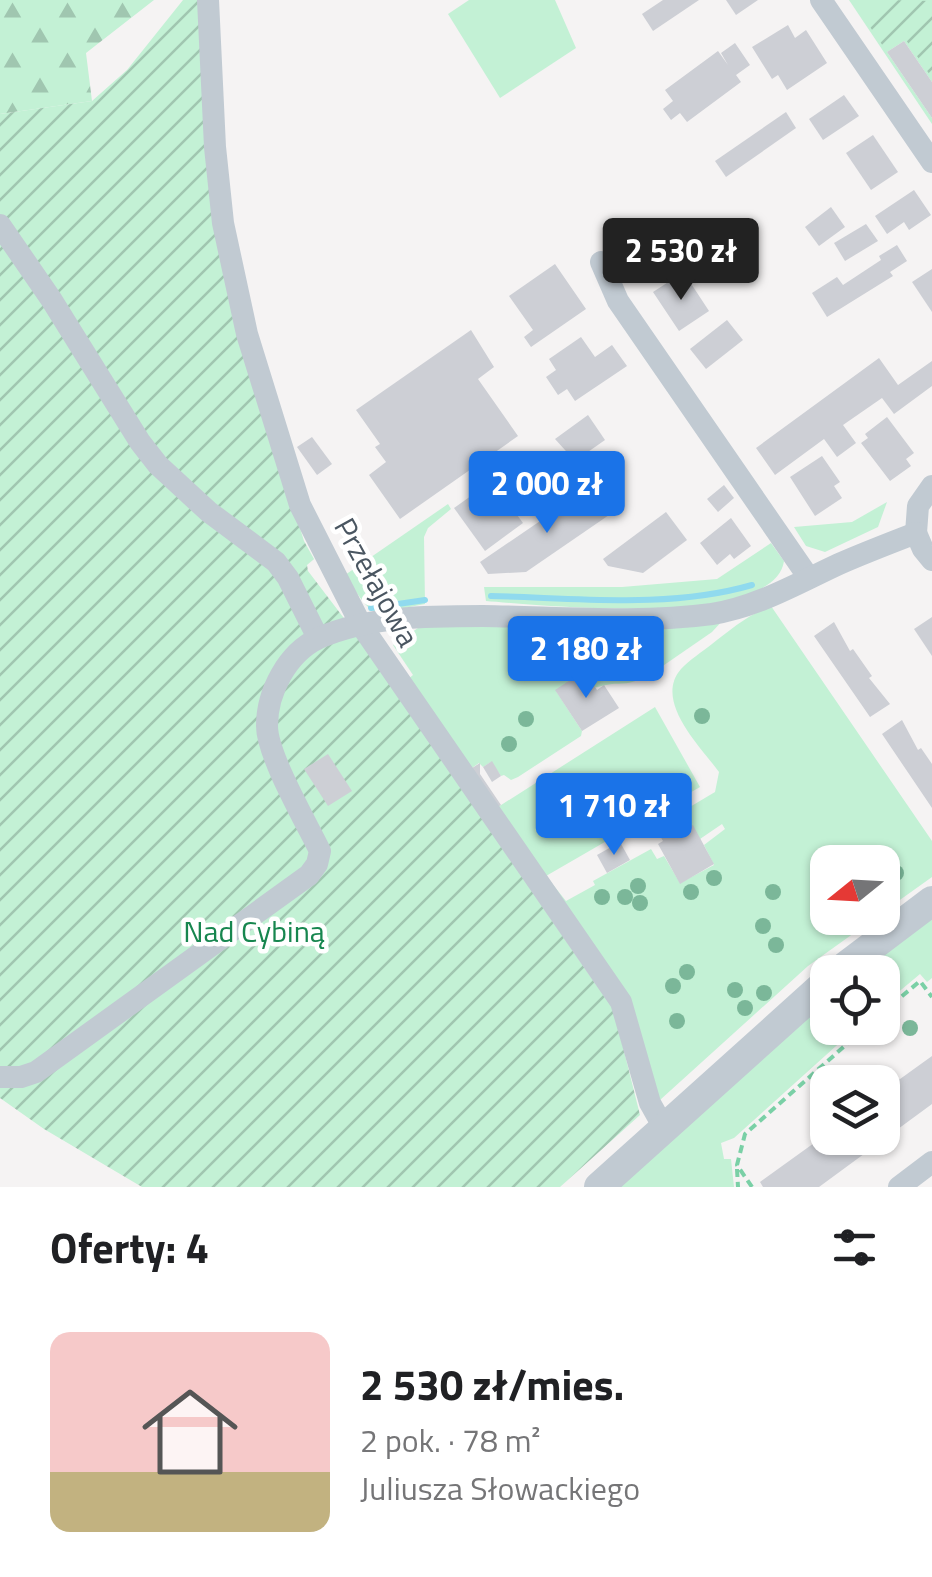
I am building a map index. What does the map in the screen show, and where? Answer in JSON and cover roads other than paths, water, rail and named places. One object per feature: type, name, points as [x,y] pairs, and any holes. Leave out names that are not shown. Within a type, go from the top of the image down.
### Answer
[{"type":"street","name":"Przełajowa","points":[[208,0],[222,223],[247,334],[300,505],[361,625],[620,1002],[648,1100],[664,1128]]},
{"type":"street","points":[[821,0],[932,162]]},
{"type":"street","points":[[0,225],[52,299],[140,442],[158,465],[209,512],[276,562],[318,638]]},
{"type":"street","points":[[601,262],[618,301],[809,578]]},
{"type":"street","points":[[932,486],[918,506],[916,533],[932,560]]},
{"type":"street","points":[[0,1077],[36,1072],[309,875],[318,864],[320,851],[273,751],[267,728],[272,694],[280,674],[299,650],[318,638],[361,625],[425,616],[686,616],[735,609],[916,533]]},
{"type":"street","points":[[861,955],[932,902]]},
{"type":"street","points":[[599,1187],[810,997]]},
{"type":"street","points":[[899,1187],[932,1162]]},
{"type":"waterway","points":[[491,596],[656,600],[752,585]]},
{"type":"waterway","points":[[371,608],[425,600]]},
{"type":"park label","name":"Nad Cybiną","points":[[254,931]]}]
